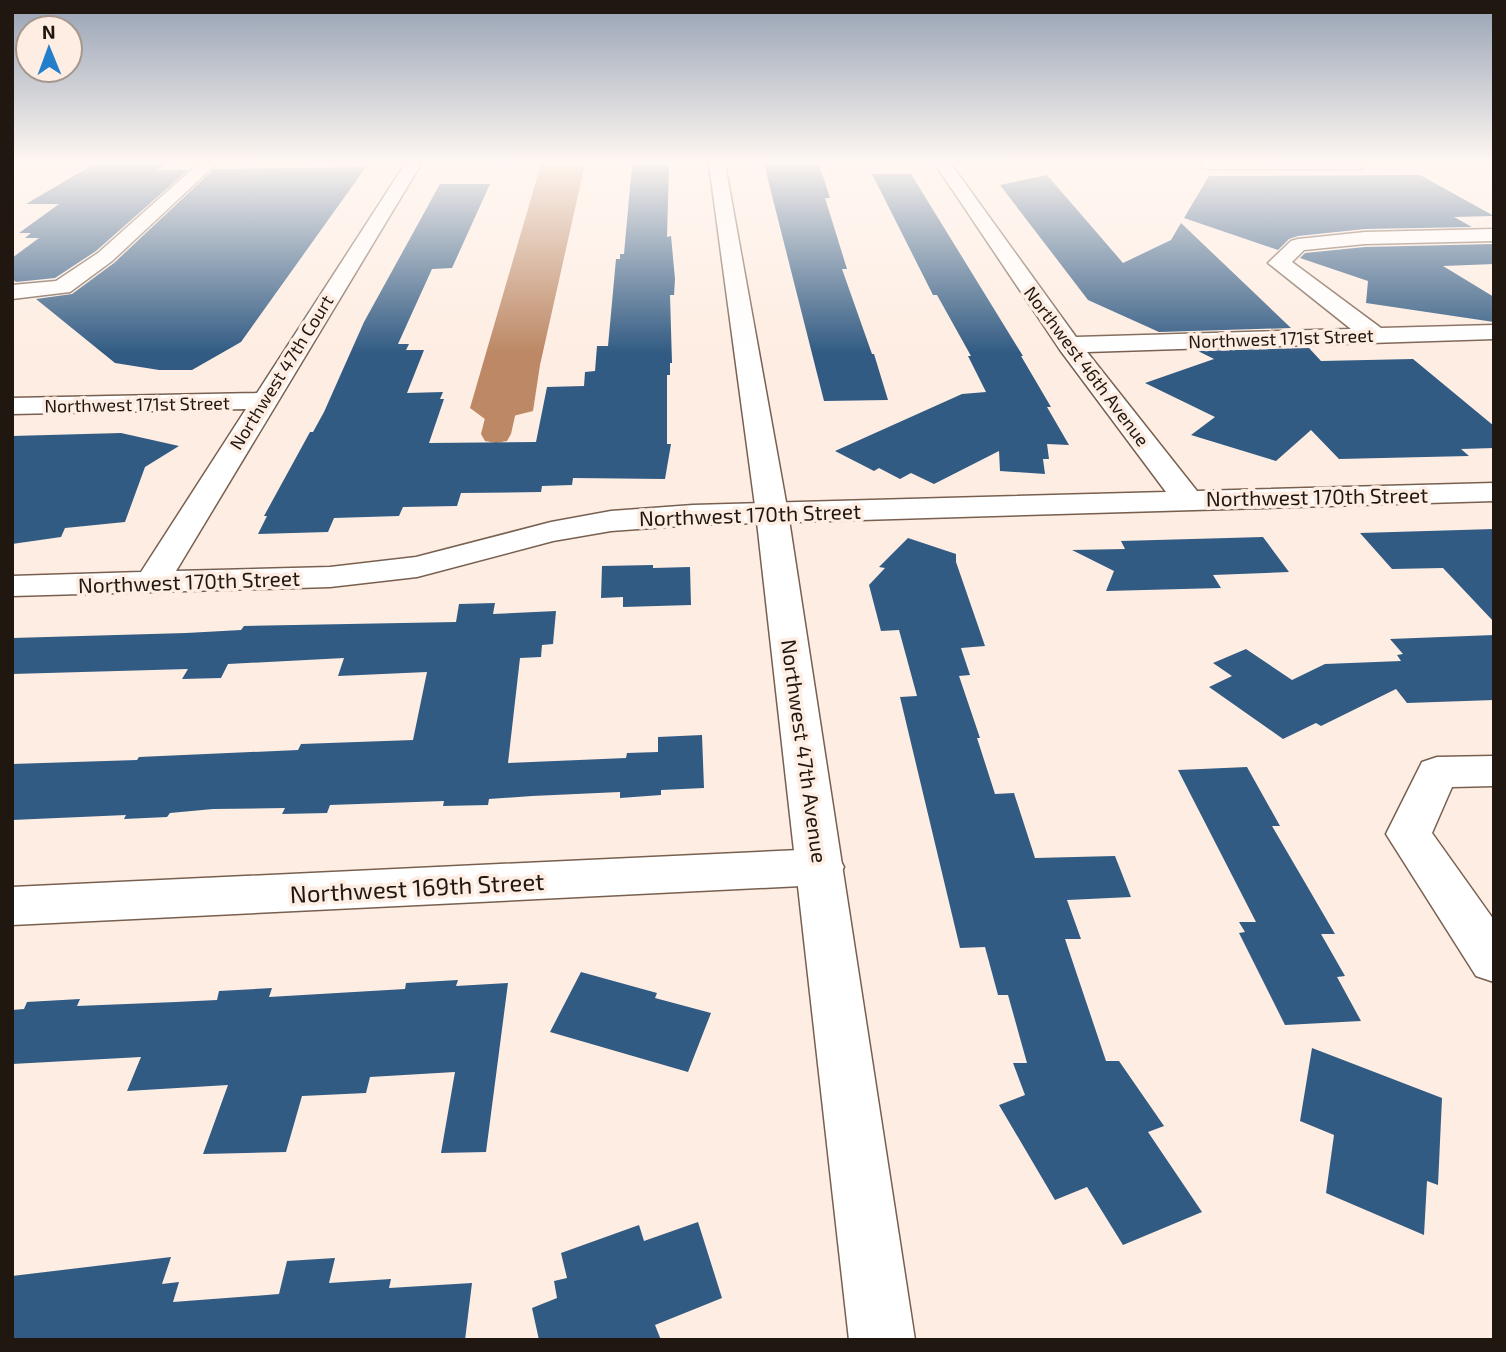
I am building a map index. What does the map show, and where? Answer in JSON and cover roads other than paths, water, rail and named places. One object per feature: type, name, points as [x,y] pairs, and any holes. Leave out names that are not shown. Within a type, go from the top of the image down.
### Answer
[{"type":"street","points":[[12,292],[62,286],[105,257],[138,227]]},
{"type":"street","name":"Northwest 47th Court","points":[[152,582],[372,227]]},
{"type":"street","name":"Northwest 47th Avenue","points":[[727,227],[772,513],[882,1340]]},
{"type":"street","name":"Northwest 46th Avenue","points":[[987,227],[1069,345],[1186,499]]},
{"type":"street","points":[[1373,334],[1279,264],[1298,245],[1365,238],[1494,235]]},
{"type":"street","name":"Northwest 171st Street","points":[[1069,345],[1494,332]]},
{"type":"street","name":"Northwest 171st Street","points":[[12,406],[262,401]]},
{"type":"street","name":"Northwest 170th Street","points":[[12,586],[330,577],[417,567],[551,532],[611,521],[693,515],[1494,492]]},
{"type":"street","points":[[1494,771],[1437,772],[1409,834],[1494,961]]},
{"type":"street","name":"Northwest 169th Street","points":[[12,906],[821,867]]},
{"type":"waterway","points":[[496,434],[513,362]]}]
